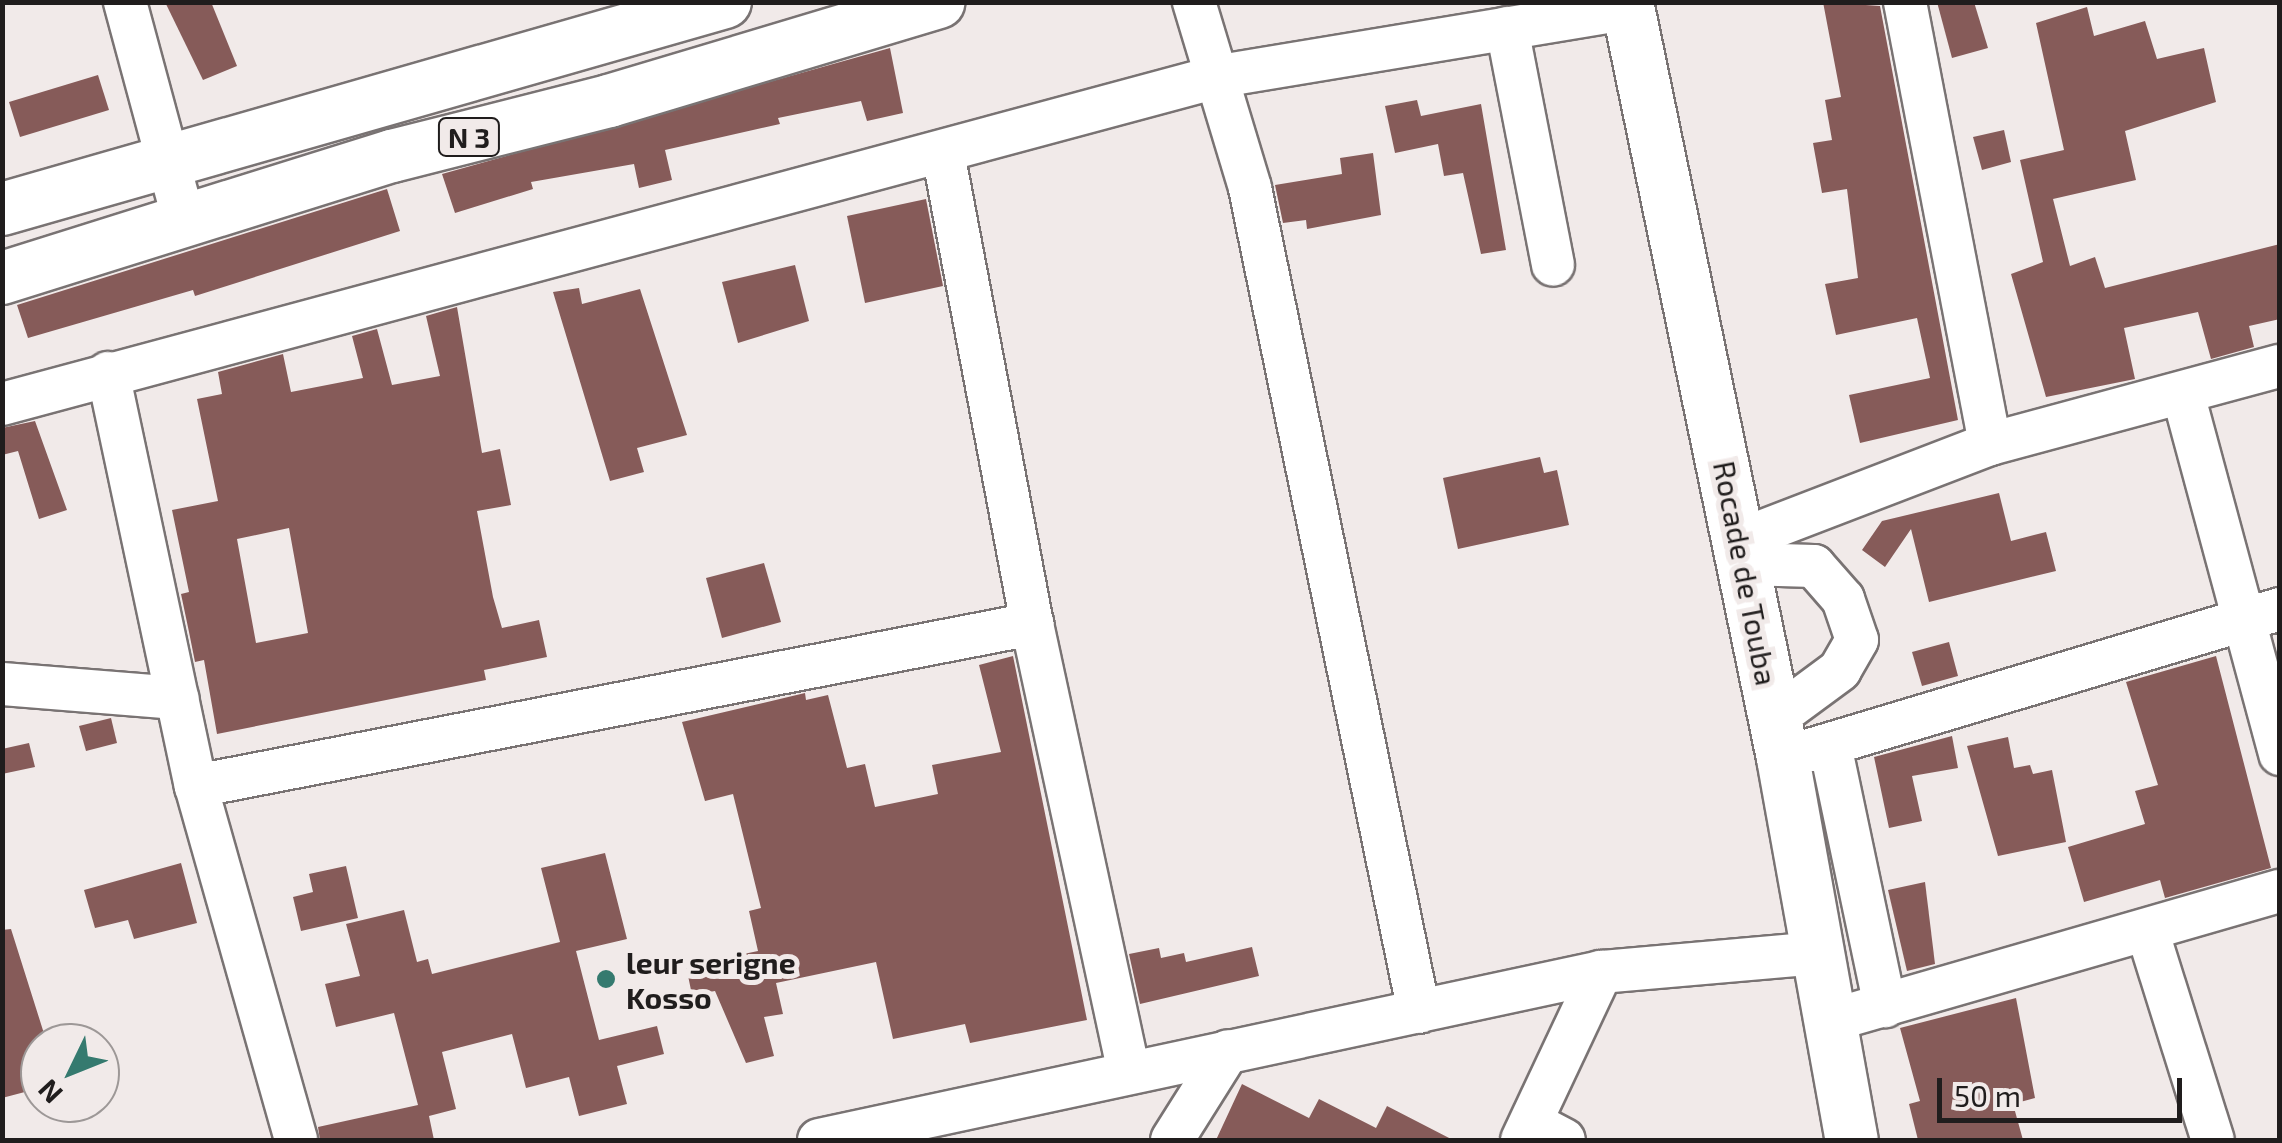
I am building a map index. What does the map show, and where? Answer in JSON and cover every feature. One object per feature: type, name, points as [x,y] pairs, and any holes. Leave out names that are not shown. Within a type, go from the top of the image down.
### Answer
[{"type":"main road","name":"N 3","points":[[2,209],[725,2]]},
{"type":"main road","name":"N 3","points":[[2,278],[184,221],[938,2]]},
{"type":"main road","name":"Rocade de Touba","points":[[1630,4],[1742,552],[1796,740],[1820,953],[1852,1140]]},
{"type":"street","points":[[125,2],[184,221]]},
{"type":"street","points":[[1194,2],[1220,76],[1250,188],[1419,1012]]},
{"type":"street","points":[[1905,2],[1990,444]]},
{"type":"street","points":[[2,404],[1220,76],[1630,4]]},
{"type":"street","points":[[1507,28],[1552,265]]},
{"type":"street","points":[[943,153],[1032,624],[1129,1072]]},
{"type":"street","points":[[1742,552],[1990,444],[2280,366]]},
{"type":"street","points":[[108,373],[196,786],[296,1140]]},
{"type":"street","points":[[2184,394],[2260,614],[2280,754]]},
{"type":"street","points":[[1742,552],[1814,566],[1843,599],[1858,640],[1796,740]]},
{"type":"street","points":[[1796,740],[2260,614]]},
{"type":"street","points":[[196,786],[1032,624]]},
{"type":"street","points":[[2,684],[176,698]]},
{"type":"street","points":[[1796,740],[1885,1006]]},
{"type":"street","points":[[1832,1020],[2280,891]]},
{"type":"street","points":[[2147,930],[2213,1140]]},
{"type":"street","points":[[835,1139],[1601,972],[1820,953]]},
{"type":"street","points":[[1540,1135],[1601,972]]},
{"type":"street","points":[[1172,1140],[1228,1051]]},
{"type":"building","points":[[165,2],[211,2],[237,66],[203,80]]},
{"type":"building","points":[[1823,2],[1880,6],[1958,420],[1860,443],[1849,395],[1930,378],[1917,318],[1836,335],[1825,284],[1858,278],[1847,189],[1822,193],[1813,143],[1832,140],[1825,100],[1841,97]]},
{"type":"building","points":[[1937,2],[1974,2],[1988,48],[1952,58]]},
{"type":"building","points":[[2087,7],[2094,36],[2145,21],[2157,59],[2204,48],[2216,102],[2125,131],[2136,180],[2053,199],[2070,266],[2095,257],[2105,288],[2280,244],[2280,319],[2249,326],[2254,347],[2211,359],[2198,312],[2124,328],[2135,379],[2046,397],[2011,274],[2043,262],[2020,160],[2064,150],[2036,23]]},
{"type":"building","points":[[890,48],[903,113],[867,121],[861,101],[778,118],[780,124],[665,150],[672,180],[639,188],[634,164],[531,182],[533,189],[455,213],[442,174]]},
{"type":"building","points":[[98,75],[109,110],[20,137],[9,102]]},
{"type":"building","points":[[1417,100],[1421,116],[1481,104],[1506,250],[1481,254],[1463,173],[1444,176],[1438,144],[1395,153],[1385,106]]},
{"type":"building","points":[[2004,130],[2011,162],[1982,170],[1973,137]]},
{"type":"building","points":[[1373,153],[1381,215],[1307,229],[1306,220],[1283,223],[1275,185],[1342,174],[1340,158]]},
{"type":"building","points":[[387,189],[400,231],[195,296],[193,290],[28,338],[17,305]]},
{"type":"building","points":[[926,199],[943,286],[865,303],[847,216]]},
{"type":"building","points":[[795,265],[809,321],[738,343],[722,282]]},
{"type":"building","points":[[579,288],[582,304],[640,289],[687,435],[637,448],[644,472],[610,481],[553,292]]},
{"type":"building","points":[[457,307],[482,453],[500,449],[511,505],[477,511],[502,628],[539,620],[547,657],[484,670],[486,680],[217,734],[204,660],[195,662],[181,594],[189,592],[172,510],[218,501],[197,399],[222,394],[218,372],[283,354],[291,392],[363,378],[352,336],[377,329],[392,385],[440,376],[426,316]],"holes":[[[289,528],[308,633],[256,643],[237,539]]]},
{"type":"building","points":[[35,421],[67,510],[39,519],[18,451],[2,455],[2,428]]},
{"type":"building","points":[[1540,457],[1544,473],[1557,470],[1569,525],[1458,549],[1443,478]]},
{"type":"building","points":[[1999,493],[2011,541],[2046,532],[2056,571],[1929,602],[1911,529],[1885,567],[1862,550],[1882,521]]},
{"type":"building","points":[[764,563],[781,622],[722,638],[706,578]]},
{"type":"building","points":[[1949,642],[1958,676],[1922,686],[1912,652]]},
{"type":"building","points":[[1013,656],[1087,1020],[970,1043],[965,1024],[893,1039],[876,962],[776,983],[783,1014],[764,1017],[774,1056],[746,1063],[715,991],[692,995],[686,966],[758,951],[749,911],[761,908],[733,794],[705,801],[682,722],[805,693],[806,700],[828,695],[847,768],[865,764],[875,807],[938,794],[932,765],[1001,752],[979,665]]},
{"type":"building","points":[[2216,656],[2271,868],[2165,898],[2160,880],[2084,902],[2068,847],[2145,824],[2135,791],[2158,785],[2126,682]]},
{"type":"building","points":[[111,718],[117,743],[86,751],[79,726]]},
{"type":"building","points":[[1952,736],[1958,768],[1912,776],[1922,821],[1889,828],[1874,757]]},
{"type":"building","points":[[2008,737],[2014,768],[2030,765],[2033,774],[2052,770],[2066,842],[1998,856],[1967,746]]},
{"type":"building","points":[[29,743],[35,767],[2,774],[2,749]]},
{"type":"building","points":[[605,853],[627,939],[576,951],[599,1040],[657,1026],[664,1054],[617,1066],[627,1104],[579,1116],[569,1077],[526,1088],[512,1034],[442,1052],[456,1109],[429,1116],[434,1140],[320,1140],[318,1127],[418,1105],[394,1013],[336,1027],[325,984],[360,976],[346,924],[404,910],[417,962],[428,959],[432,974],[560,942],[541,868]]},
{"type":"building","points":[[181,863],[197,923],[134,939],[128,920],[95,928],[84,890]]},
{"type":"building","points":[[346,866],[358,918],[301,931],[293,897],[313,892],[309,874]]},
{"type":"building","points":[[1925,882],[1935,964],[1907,971],[1888,890]]},
{"type":"building","points":[[11,929],[41,1023],[20,1023],[20,1093],[2,1098],[2,930]]},
{"type":"building","points":[[1252,947],[1259,976],[1140,1004],[1129,954],[1159,948],[1161,958],[1184,953],[1186,962]]},
{"type":"building","points":[[2016,998],[2035,1098],[2013,1104],[2023,1140],[1918,1140],[1909,1104],[1920,1101],[1900,1028]]},
{"type":"building","points":[[1242,1084],[1309,1118],[1319,1099],[1376,1128],[1387,1106],[1453,1140],[1216,1140]]},
{"type":"place","name":"leur serigne Kosso","points":[[606,979]]}]
